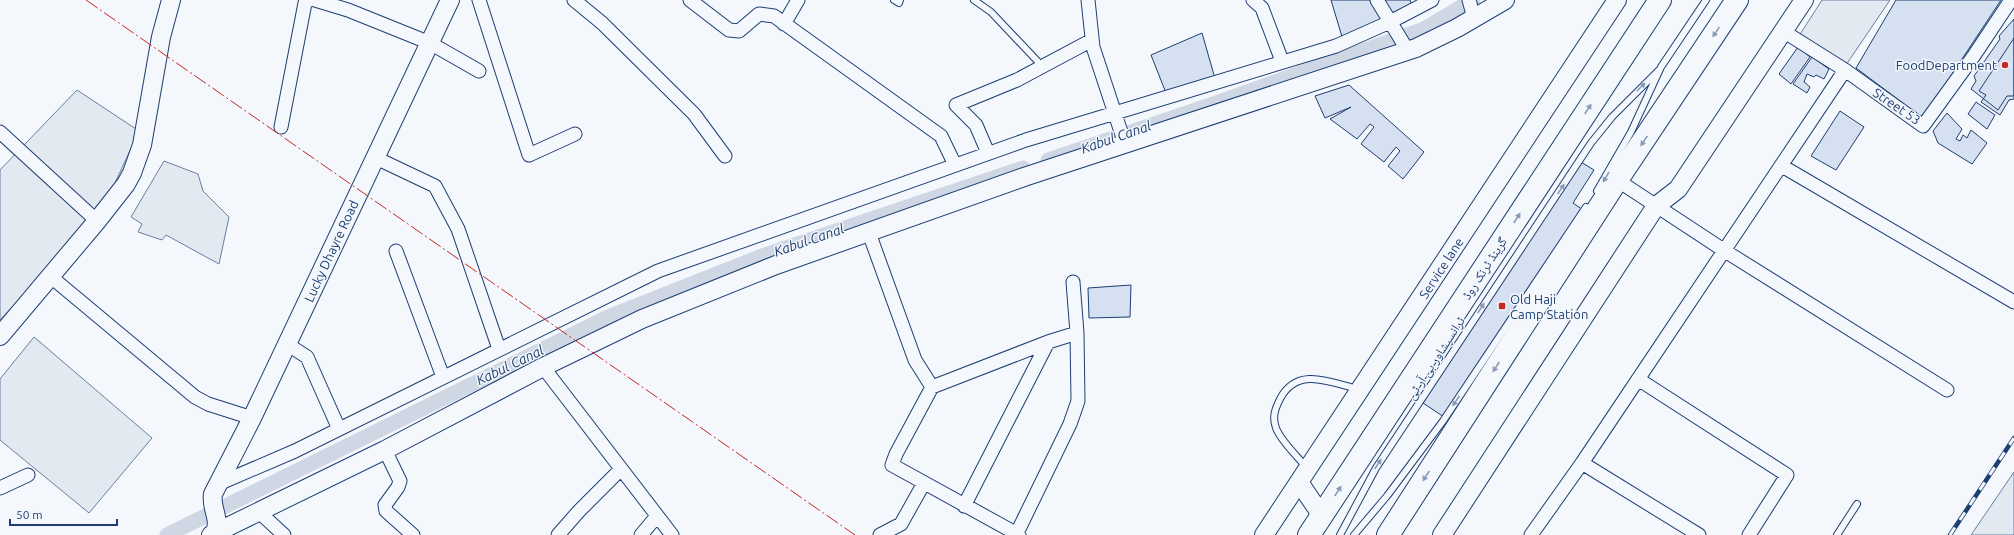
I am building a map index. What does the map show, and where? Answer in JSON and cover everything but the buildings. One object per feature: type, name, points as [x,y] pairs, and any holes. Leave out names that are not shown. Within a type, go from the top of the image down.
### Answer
[{"type":"highway","name":"گرینڈ ٹرنک روڈ","points":[[1309,535],[1660,0]]},
{"type":"highway","points":[[1388,535],[1617,180],[1737,0]]},
{"type":"main road","points":[[0,336],[97,221],[126,184],[140,153],[161,37],[171,0]]},
{"type":"main road","name":"Lucky Dhayre Road","points":[[214,531],[212,502],[218,484],[252,418],[450,0]]},
{"type":"main road","points":[[214,531],[385,450],[544,367],[642,319],[776,265],[1024,177],[1407,49],[1472,10],[1505,0]]},
{"type":"main road","name":"Service lane","points":[[1264,535],[1617,0]]},
{"type":"main road","points":[[1442,535],[1656,206],[1678,189],[1804,0]]},
{"type":"main road","points":[[1303,476],[1322,516]]},
{"type":"street","points":[[281,127],[305,4],[309,0]]},
{"type":"street","points":[[315,0],[348,10],[430,43],[479,71]]},
{"type":"street","points":[[478,0],[529,155],[575,134]]},
{"type":"street","points":[[574,0],[602,23],[694,114],[725,156]]},
{"type":"street","points":[[690,0],[729,30],[739,31],[759,14],[774,16],[941,136],[955,165]]},
{"type":"street","points":[[784,24],[798,0]]},
{"type":"street","points":[[1088,0],[1092,40],[1124,144]]},
{"type":"street","points":[[1253,0],[1262,8],[1282,61]]},
{"type":"street","points":[[1377,0],[1407,49]]},
{"type":"street","points":[[218,484],[295,451],[658,271],[988,153],[1282,61],[1336,46],[1392,24],[1432,0]]},
{"type":"street","name":"Street 53","points":[[1783,31],[1845,70],[1923,126],[1973,57],[2011,0]]},
{"type":"street","points":[[988,153],[976,125],[956,105],[1017,80],[1092,40]]},
{"type":"street","points":[[1531,535],[1582,463],[1845,70]]},
{"type":"street","points":[[0,132],[97,221]]},
{"type":"street","points":[[376,158],[435,186],[458,229],[500,349]]},
{"type":"street","points":[[1782,166],[2014,302]]},
{"type":"street","points":[[1617,180],[1725,251],[1947,390]]},
{"type":"street","points":[[869,233],[915,360],[932,387]]},
{"type":"street","points":[[396,251],[443,377]]},
{"type":"street","points":[[50,276],[195,397],[208,404],[252,418]]},
{"type":"street","points":[[1073,282],[1077,333],[1078,401],[1070,424],[1017,534],[892,465],[896,454],[932,387],[1048,342],[1077,333]]},
{"type":"street","points":[[964,506],[1048,342]]},
{"type":"street","points":[[287,344],[307,357],[339,429]]},
{"type":"street","points":[[544,367],[672,535]]},
{"type":"street","points":[[1638,379],[1787,475],[1749,535]]},
{"type":"street","points":[[385,450],[400,481],[398,487],[384,505],[386,511],[413,535]]},
{"type":"street","points":[[1582,463],[1699,535]]},
{"type":"street","points":[[558,535],[579,511],[621,470]]},
{"type":"street","points":[[0,488],[28,475]]},
{"type":"street","points":[[880,535],[901,524],[924,483]]},
{"type":"street","points":[[258,511],[284,535]]},
{"type":"street","points":[[641,535],[657,516]]},
{"type":"lane","points":[[894,0],[899,2],[900,0]]},
{"type":"lane","points":[[974,0],[991,12],[1043,67]]},
{"type":"lane","name":"ٹرانسپشاور بی آر ٹی","points":[[1354,535],[1396,484],[1443,421],[1596,193],[1631,132],[1661,67],[1706,0]]},
{"type":"lane","name":"ٹرانسپشاور بی آر ٹی","points":[[1340,535],[1376,468],[1592,143],[1612,117],[1661,67]]},
{"type":"lane","points":[[1303,476],[1276,430],[1273,418],[1281,396],[1289,387],[1304,378],[1312,378],[1360,390]]},
{"type":"lane","points":[[1837,535],[1857,504]]},
{"type":"shaded area","points":[[1822,0],[1890,0],[1846,65],[1799,36]]},
{"type":"shaded area","points":[[77,90],[139,131],[103,209],[0,320],[0,170]]},
{"type":"shaded area","points":[[164,161],[198,174],[203,191],[229,217],[219,264],[166,235],[162,240],[138,232],[142,224],[131,217]]},
{"type":"shaded area","points":[[34,337],[152,438],[89,513],[0,440],[0,379]]},
{"type":"shaded area","points":[[2014,472],[2014,535],[1971,535]]},
{"type":"waterway","name":"Kabul Canal","points":[[1048,160],[1216,103],[1424,29],[1473,0]]},
{"type":"waterway","name":"Kabul Canal","points":[[167,535],[608,317],[762,256],[1023,168]]},
{"type":"railway","points":[[1950,535],[2014,438]]},
{"type":"power","points":[[86,0],[855,535]]},
{"type":"place","name":"FoodDepartment","points":[[2005,65]]},
{"type":"place","name":"Old Haji Camp Station","points":[[1502,306]]}]
